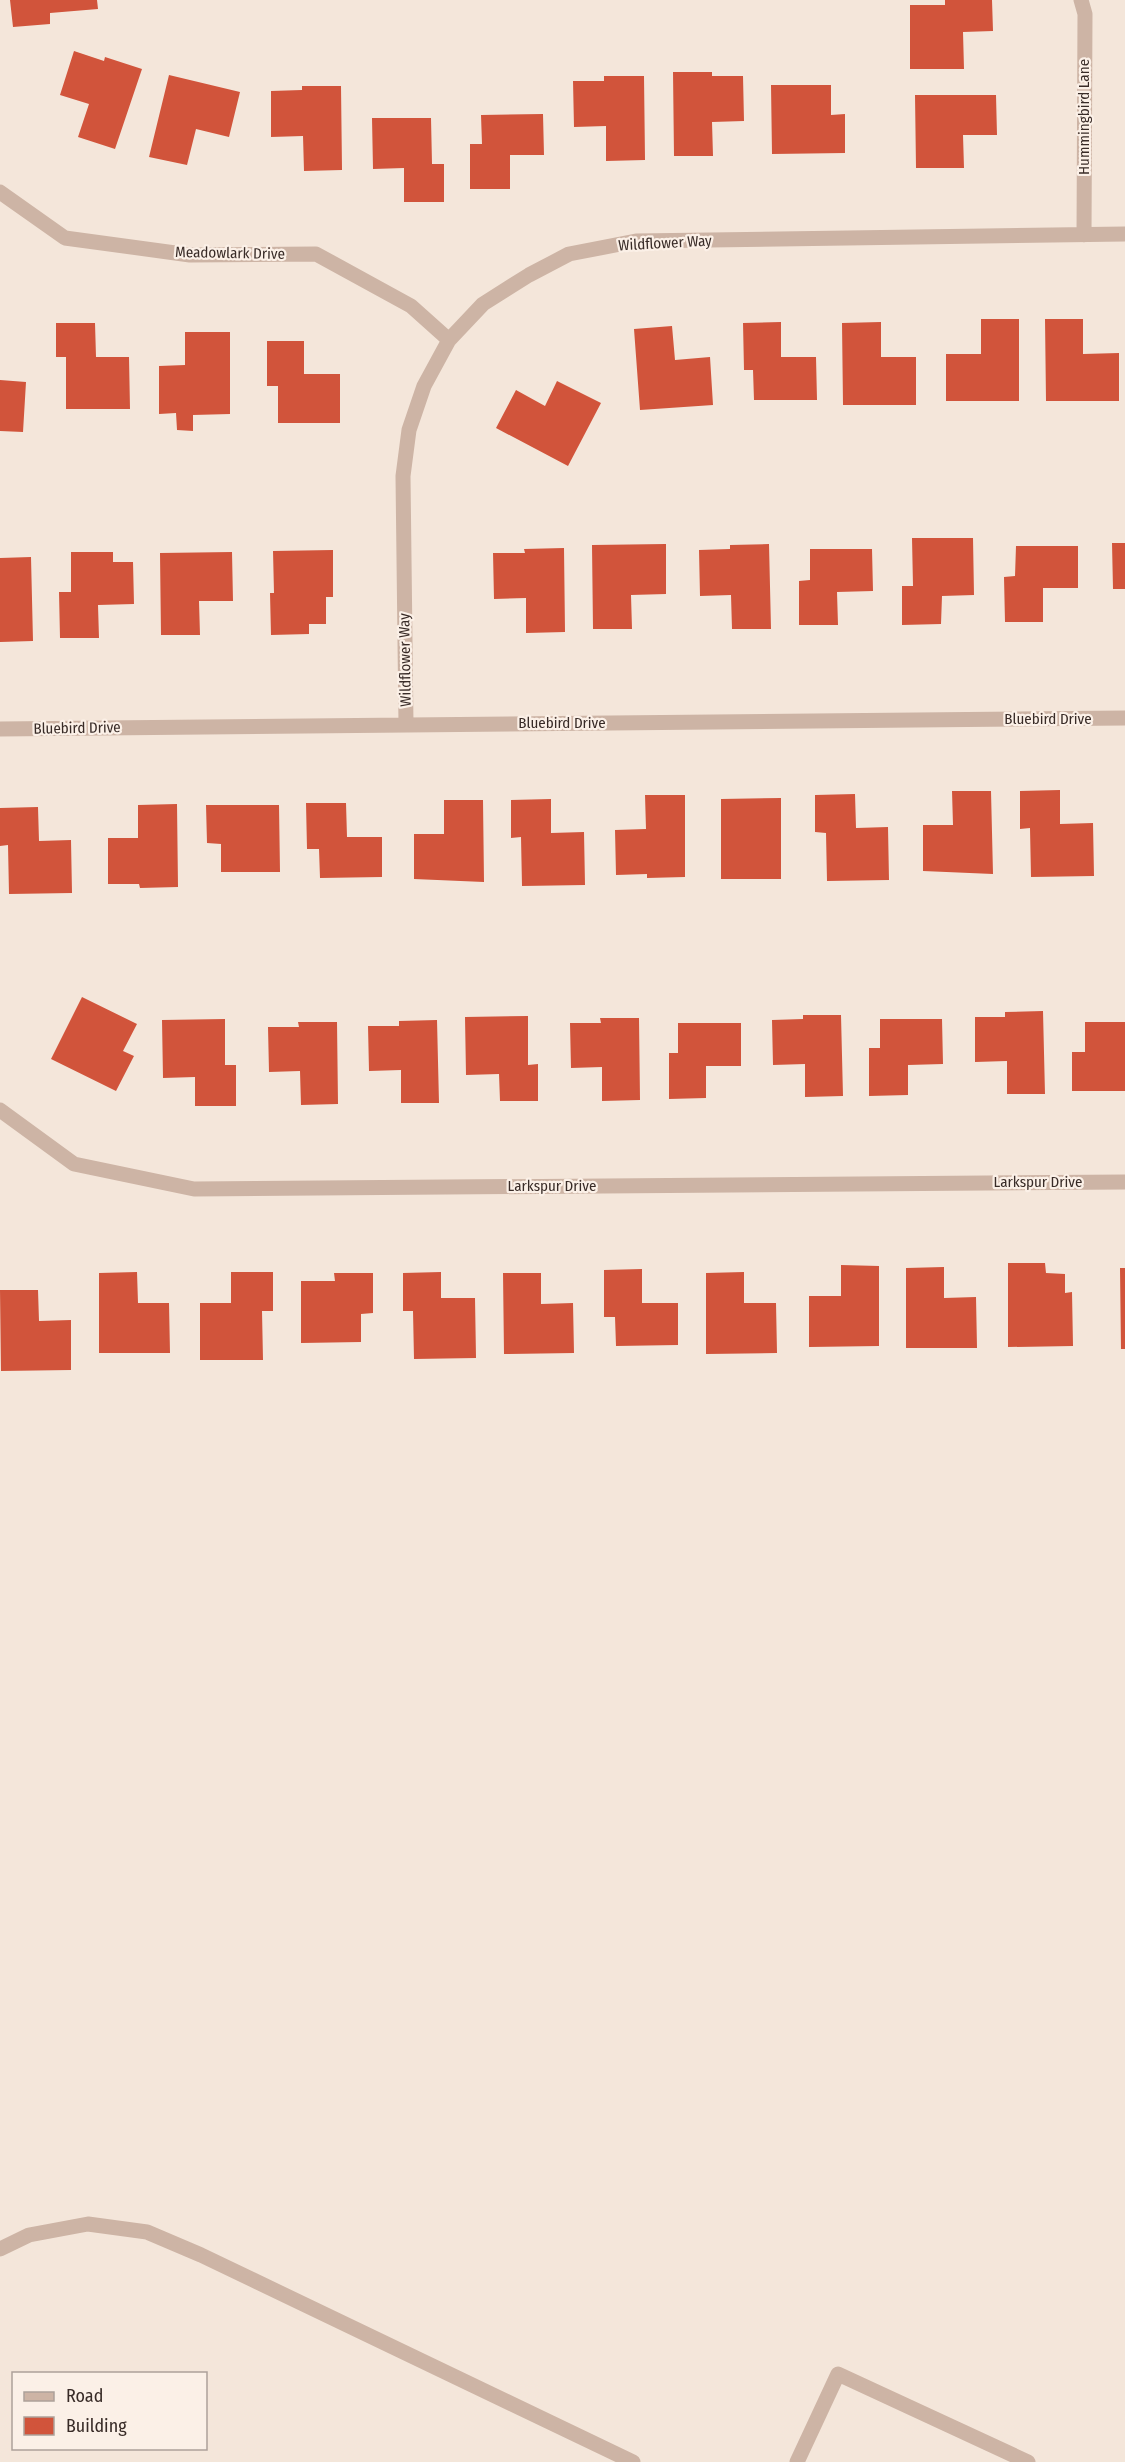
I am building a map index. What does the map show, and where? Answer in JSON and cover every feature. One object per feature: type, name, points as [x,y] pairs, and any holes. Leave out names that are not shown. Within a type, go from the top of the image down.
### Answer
[{"type":"street","name":"Hummingbird Lane","points":[[1081,0],[1085,14],[1084,234]]},
{"type":"street","name":"Meadowlark Drive","points":[[0,192],[65,238],[190,255],[316,254],[411,306],[449,340]]},
{"type":"street","name":"Wildflower Way","points":[[406,724],[403,476],[413,419],[424,386],[449,340],[483,304],[530,274],[569,254],[636,241],[1125,234]]},
{"type":"street","name":"Bluebird Drive","points":[[0,729],[1125,718]]},
{"type":"street","name":"Larkspur Drive","points":[[0,1110],[74,1164],[194,1189],[1125,1182]]},
{"type":"street","points":[[0,2249],[29,2235],[88,2224],[147,2232],[201,2255],[616,2458],[633,2462]]},
{"type":"street","points":[[797,2462],[838,2374],[1028,2462]]},
{"type":"building","points":[[10,0],[97,0],[98,9],[50,13],[50,24],[13,27]]},
{"type":"building","points":[[945,0],[992,0],[993,31],[963,32],[964,69],[910,69],[910,5],[945,5]]},
{"type":"building","points":[[74,51],[104,61],[105,57],[142,69],[115,149],[78,137],[89,104],[60,95]]},
{"type":"building","points":[[673,72],[712,72],[712,76],[743,76],[744,121],[712,122],[713,156],[674,156]]},
{"type":"building","points":[[169,75],[240,92],[229,137],[196,129],[187,165],[149,157]]},
{"type":"building","points":[[604,76],[644,76],[645,160],[606,161],[606,126],[574,127],[573,81],[604,81]]},
{"type":"building","points":[[771,85],[831,85],[831,115],[845,114],[845,153],[772,154]]},
{"type":"building","points":[[302,86],[341,86],[342,170],[304,171],[303,136],[271,137],[271,91],[302,90]]},
{"type":"building","points":[[915,95],[996,95],[997,135],[963,135],[964,168],[916,168]]},
{"type":"building","points":[[543,114],[544,155],[510,155],[510,189],[470,189],[470,144],[482,144],[481,115]]},
{"type":"building","points":[[372,118],[431,118],[432,164],[444,164],[444,202],[404,202],[404,168],[373,169]]},
{"type":"building","points":[[981,319],[1019,319],[1019,401],[946,401],[946,354],[981,354]]},
{"type":"building","points":[[1045,319],[1083,319],[1083,354],[1119,353],[1119,401],[1046,401]]},
{"type":"building","points":[[781,322],[781,357],[816,357],[817,400],[754,400],[753,370],[744,370],[743,323]]},
{"type":"building","points":[[881,322],[881,357],[916,357],[916,405],[843,405],[842,323]]},
{"type":"building","points":[[56,323],[95,323],[96,357],[129,357],[130,409],[66,409],[66,357],[56,357]]},
{"type":"building","points":[[672,326],[675,360],[710,357],[713,405],[640,410],[634,329]]},
{"type":"building","points":[[185,332],[230,332],[230,414],[193,415],[193,431],[177,430],[176,413],[159,414],[159,366],[185,365]]},
{"type":"building","points":[[267,341],[304,341],[304,374],[340,374],[340,423],[278,423],[278,386],[267,386]]},
{"type":"building","points":[[0,380],[26,382],[23,432],[0,431]]},
{"type":"building","points":[[557,381],[601,403],[568,466],[496,428],[516,390],[545,406]]},
{"type":"building","points":[[912,538],[973,538],[974,595],[942,596],[941,624],[902,625],[902,586],[913,586]]},
{"type":"building","points":[[1112,543],[1125,543],[1125,589],[1113,589]]},
{"type":"building","points":[[666,544],[666,594],[631,595],[632,629],[593,629],[592,545]]},
{"type":"building","points":[[769,544],[771,629],[732,629],[731,595],[700,596],[699,550],[730,549],[730,545]]},
{"type":"building","points":[[1016,546],[1078,546],[1078,588],[1043,588],[1043,622],[1005,622],[1004,577],[1015,576]]},
{"type":"building","points":[[564,548],[565,632],[526,633],[526,598],[494,599],[493,553],[525,553],[524,549]]},
{"type":"building","points":[[810,549],[872,549],[873,591],[837,592],[838,625],[799,625],[799,581],[810,580]]},
{"type":"building","points":[[333,550],[333,597],[326,597],[326,624],[309,624],[309,634],[271,635],[270,593],[274,593],[273,551]]},
{"type":"building","points":[[71,552],[113,552],[113,562],[133,562],[134,604],[98,605],[99,638],[60,638],[59,592],[71,592]]},
{"type":"building","points":[[232,552],[233,601],[199,601],[200,635],[161,635],[160,553]]},
{"type":"building","points":[[31,557],[33,641],[0,642],[0,558]]},
{"type":"building","points":[[1060,790],[1060,824],[1093,823],[1094,876],[1031,877],[1030,828],[1020,829],[1020,791]]},
{"type":"building","points":[[952,791],[991,791],[993,874],[923,871],[923,825],[953,825]]},
{"type":"building","points":[[855,794],[856,828],[888,827],[889,880],[827,881],[826,833],[815,832],[815,795]]},
{"type":"building","points":[[645,795],[685,795],[685,877],[647,878],[647,874],[616,875],[615,830],[646,829]]},
{"type":"building","points":[[781,798],[781,879],[721,879],[721,799]]},
{"type":"building","points":[[551,799],[551,833],[584,832],[585,885],[522,886],[521,837],[511,838],[511,800]]},
{"type":"building","points":[[444,800],[483,800],[484,882],[414,879],[414,834],[444,834]]},
{"type":"building","points":[[306,803],[346,803],[347,837],[382,837],[382,877],[320,878],[319,849],[307,849]]},
{"type":"building","points":[[177,804],[178,887],[140,888],[139,884],[108,884],[108,838],[138,838],[138,805]]},
{"type":"building","points":[[206,805],[279,805],[280,872],[221,872],[221,844],[207,843]]},
{"type":"building","points":[[38,807],[39,841],[71,840],[72,893],[9,894],[8,845],[0,846],[0,808]]},
{"type":"building","points":[[82,997],[137,1024],[123,1051],[134,1056],[116,1091],[51,1059]]},
{"type":"building","points":[[1043,1011],[1045,1094],[1007,1094],[1007,1061],[975,1062],[975,1017],[1005,1017],[1005,1012]]},
{"type":"building","points":[[803,1015],[841,1015],[843,1096],[805,1097],[805,1064],[773,1065],[772,1020],[803,1019]]},
{"type":"building","points":[[528,1016],[528,1065],[538,1064],[538,1101],[500,1101],[499,1074],[466,1075],[465,1017]]},
{"type":"building","points":[[600,1018],[639,1018],[640,1100],[602,1101],[602,1067],[571,1068],[570,1023],[601,1023]]},
{"type":"building","points":[[225,1019],[225,1065],[236,1065],[236,1106],[195,1106],[195,1077],[163,1078],[162,1020]]},
{"type":"building","points":[[880,1019],[942,1019],[943,1064],[908,1065],[908,1095],[869,1096],[869,1048],[880,1048]]},
{"type":"building","points":[[437,1020],[439,1103],[401,1103],[401,1070],[369,1071],[368,1026],[399,1026],[399,1021]]},
{"type":"building","points":[[298,1022],[337,1022],[338,1104],[301,1105],[300,1071],[269,1072],[268,1027],[299,1027]]},
{"type":"building","points":[[1085,1022],[1125,1022],[1125,1091],[1072,1091],[1072,1052],[1085,1052]]},
{"type":"building","points":[[678,1023],[741,1023],[741,1066],[706,1066],[706,1098],[669,1099],[669,1053],[678,1053]]},
{"type":"building","points":[[1008,1263],[1045,1263],[1046,1273],[1065,1274],[1065,1293],[1072,1292],[1073,1346],[1008,1347]]},
{"type":"building","points":[[841,1265],[879,1266],[879,1346],[809,1347],[809,1296],[841,1296]]},
{"type":"building","points":[[944,1267],[944,1298],[976,1297],[977,1348],[906,1348],[906,1268]]},
{"type":"building","points":[[1120,1268],[1125,1268],[1125,1349],[1121,1349]]},
{"type":"building","points":[[642,1269],[642,1303],[678,1303],[678,1345],[616,1346],[615,1317],[604,1317],[604,1270]]},
{"type":"building","points":[[137,1272],[138,1303],[169,1303],[170,1353],[99,1353],[99,1273]]},
{"type":"building","points":[[231,1272],[273,1272],[273,1311],[262,1311],[263,1360],[200,1360],[200,1303],[231,1303]]},
{"type":"building","points":[[441,1272],[441,1298],[475,1298],[476,1358],[414,1359],[413,1311],[403,1311],[403,1273]]},
{"type":"building","points":[[744,1272],[744,1303],[776,1303],[777,1353],[706,1354],[706,1273]]},
{"type":"building","points":[[334,1273],[373,1273],[373,1313],[361,1314],[361,1342],[301,1343],[301,1281],[335,1281]]},
{"type":"building","points":[[503,1273],[541,1273],[541,1304],[573,1303],[574,1353],[504,1354]]},
{"type":"building","points":[[0,1290],[38,1290],[39,1321],[71,1320],[71,1370],[1,1371]]}]
